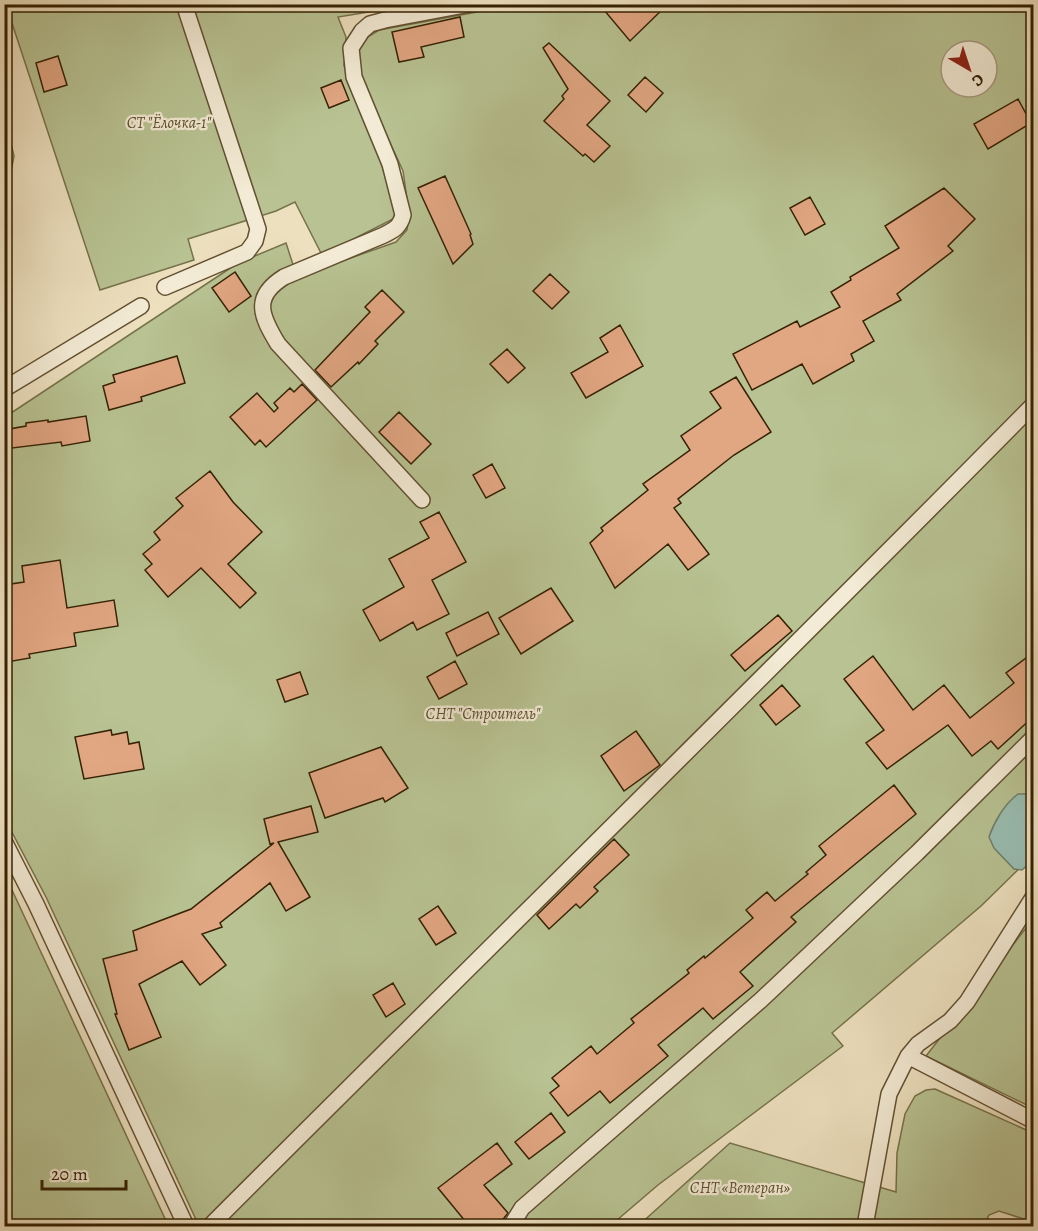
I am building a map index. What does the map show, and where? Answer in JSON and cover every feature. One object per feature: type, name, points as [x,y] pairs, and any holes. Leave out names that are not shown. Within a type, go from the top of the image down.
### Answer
[{"type":"lane","points":[[165,287],[247,252],[255,241],[258,229],[184,4]]},
{"type":"lane","points":[[422,500],[278,344],[264,317],[263,296],[272,285],[284,277],[384,235],[401,224],[404,215],[390,164],[354,77],[350,58],[355,39],[370,24],[470,4]]},
{"type":"lane","points":[[4,389],[141,306]]},
{"type":"lane","points":[[210,1227],[456,980],[805,636],[1034,404]]},
{"type":"lane","points":[[511,1227],[522,1208],[761,1000],[917,853],[1034,737]]},
{"type":"lane","points":[[4,841],[36,904],[186,1227]]},
{"type":"lane","points":[[865,1227],[890,1094],[908,1056],[918,1044],[950,1021],[967,1002],[1034,896]]},
{"type":"lane","points":[[908,1056],[1034,1121]]},
{"type":"green space","name":"СТ \"Ёлочка-1\"","points":[[6,5],[411,5],[338,17],[346,37],[344,66],[378,152],[397,217],[322,255],[295,202],[276,211],[188,239],[194,260],[100,290]]},
{"type":"green space","name":"СНТ \"Строитель\"","points":[[515,5],[1033,5],[1033,855],[981,906],[832,1033],[843,1046],[658,1185],[610,1226],[199,1226],[46,897],[5,819],[5,417],[238,263],[286,243],[297,277],[396,242],[407,230],[409,213],[403,171],[356,69],[357,48],[366,38],[379,30]]},
{"type":"green space","points":[[4,119],[14,156],[5,203]]},
{"type":"green space","points":[[5,875],[168,1225],[169,1226],[5,1226]]},
{"type":"green space","points":[[1033,919],[1033,1108],[926,1056]]},
{"type":"green space","name":"СНТ «Ветеран»","points":[[935,1089],[1033,1133],[1033,1222],[999,1211],[989,1215],[987,1219],[1014,1226],[638,1226],[730,1143],[896,1192],[897,1153],[905,1114],[915,1096],[926,1090]]},
{"type":"water","points":[[1018,794],[1028,794],[1033,797],[1033,860],[1022,870],[1014,869],[994,848],[989,837],[1001,813]]},
{"type":"building","points":[[599,4],[668,4],[630,41]]},
{"type":"building","points":[[460,17],[464,37],[421,47],[424,57],[399,62],[392,32]]},
{"type":"building","points":[[549,43],[610,101],[587,125],[610,146],[594,162],[585,154],[583,156],[544,121],[564,99],[562,96],[568,89],[543,48]]},
{"type":"building","points":[[58,56],[67,85],[44,92],[36,63]]},
{"type":"building","points":[[645,77],[663,93],[646,112],[628,95]]},
{"type":"building","points":[[341,80],[349,100],[329,108],[321,88]]},
{"type":"building","points":[[1018,99],[1031,123],[988,149],[974,124]]},
{"type":"building","points":[[445,176],[471,234],[473,244],[453,264],[418,188]]},
{"type":"building","points":[[944,188],[975,219],[948,246],[953,251],[897,294],[901,300],[863,321],[874,341],[851,354],[854,361],[813,384],[802,364],[752,390],[733,354],[797,321],[800,327],[840,307],[831,292],[851,280],[850,277],[899,248],[885,226]]},
{"type":"building","points":[[810,197],[825,224],[805,235],[790,208]]},
{"type":"building","points":[[235,272],[251,296],[229,312],[212,288]]},
{"type":"building","points":[[550,274],[569,292],[552,309],[533,291]]},
{"type":"building","points":[[382,290],[404,312],[375,341],[378,344],[359,364],[358,362],[331,387],[315,370],[370,312],[365,307]]},
{"type":"building","points":[[620,325],[643,366],[586,398],[571,373],[608,352],[600,338]]},
{"type":"building","points":[[507,349],[525,368],[508,383],[490,364]]},
{"type":"building","points":[[177,356],[185,383],[141,397],[142,401],[109,410],[103,386],[115,382],[113,375]]},
{"type":"building","points":[[736,377],[771,432],[734,455],[678,499],[681,503],[674,508],[709,554],[688,570],[668,544],[615,588],[590,543],[603,531],[601,528],[648,490],[643,484],[690,450],[681,436],[721,408],[710,392]]},
{"type":"building","points":[[302,384],[317,400],[266,447],[260,440],[255,445],[230,417],[257,393],[274,412],[278,408],[274,403],[290,388],[294,392]]},
{"type":"building","points":[[399,412],[431,444],[411,464],[379,432]]},
{"type":"building","points":[[86,416],[90,441],[62,446],[61,442],[4,449],[4,430],[26,426],[26,423]]},
{"type":"building","points":[[492,464],[505,488],[486,498],[473,475]]},
{"type":"building","points":[[210,471],[233,502],[262,532],[228,564],[256,593],[240,608],[201,568],[168,597],[145,570],[152,564],[143,554],[160,540],[154,532],[183,506],[176,498]]},
{"type":"building","points":[[439,512],[466,562],[432,580],[449,614],[417,630],[413,622],[380,641],[363,610],[404,587],[389,559],[429,538],[420,522]]},
{"type":"building","points":[[60,560],[67,608],[114,600],[118,626],[74,633],[76,646],[29,654],[30,658],[7,662],[4,648],[4,585],[24,582],[22,566]]},
{"type":"building","points":[[551,588],[573,621],[521,654],[499,618]]},
{"type":"building","points":[[488,612],[499,634],[457,656],[446,633]]},
{"type":"building","points":[[778,615],[792,631],[745,671],[731,655]]},
{"type":"building","points":[[1034,652],[1034,716],[998,749],[991,741],[972,756],[948,725],[887,769],[866,743],[884,730],[844,679],[873,656],[913,710],[944,685],[970,718],[1014,683],[1006,673]]},
{"type":"building","points":[[455,661],[467,684],[439,699],[427,677]]},
{"type":"building","points":[[300,672],[308,694],[285,702],[277,680]]},
{"type":"building","points":[[782,685],[800,706],[776,725],[760,705]]},
{"type":"building","points":[[111,730],[112,735],[127,732],[129,744],[139,742],[144,769],[84,779],[75,737]]},
{"type":"building","points":[[636,731],[660,765],[624,791],[601,756]]},
{"type":"building","points":[[381,747],[408,788],[385,802],[383,798],[325,818],[309,773]]},
{"type":"building","points":[[894,785],[916,814],[791,917],[796,922],[740,972],[753,986],[713,1019],[703,1008],[658,1045],[668,1056],[610,1103],[600,1091],[568,1116],[550,1093],[559,1086],[552,1078],[591,1046],[597,1054],[634,1023],[631,1019],[689,973],[687,970],[753,918],[746,910],[767,892],[775,901],[808,874],[806,872],[826,855],[819,846]]},
{"type":"building","points":[[311,806],[318,832],[278,842],[310,897],[286,911],[270,883],[220,923],[222,927],[202,934],[226,965],[200,985],[182,961],[139,984],[161,1037],[129,1050],[115,1014],[117,1014],[103,959],[137,950],[133,931],[191,909],[274,843],[270,844],[264,819]]},
{"type":"building","points":[[614,839],[629,855],[594,887],[598,891],[580,908],[576,904],[549,929],[537,915]]},
{"type":"building","points":[[438,906],[456,933],[436,945],[419,919]]},
{"type":"building","points":[[393,983],[405,1004],[386,1017],[373,995]]},
{"type":"building","points":[[551,1113],[565,1132],[529,1159],[515,1142]]},
{"type":"building","points":[[497,1143],[512,1164],[484,1185],[508,1213],[497,1227],[470,1227],[438,1188]]}]
